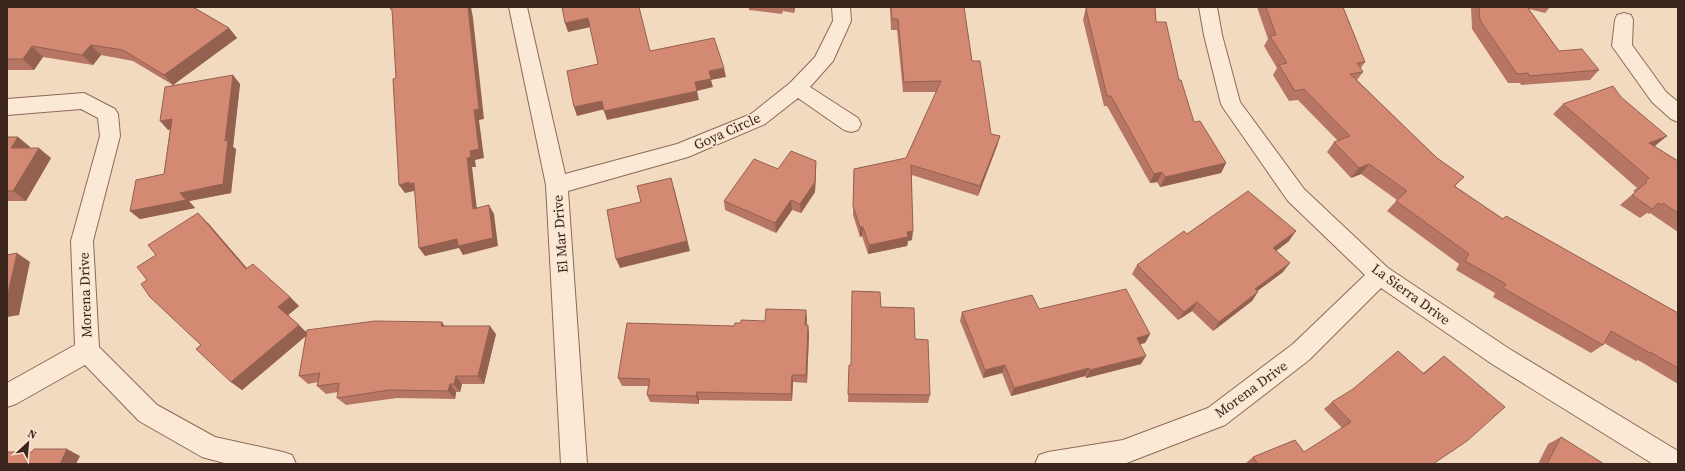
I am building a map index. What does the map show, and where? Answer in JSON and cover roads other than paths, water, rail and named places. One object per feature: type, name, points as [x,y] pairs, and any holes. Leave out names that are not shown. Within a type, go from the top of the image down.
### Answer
[{"type":"street","name":"El Mar Drive","points":[[518,7],[557,185],[574,464]]},
{"type":"street","name":"Goya Circle","points":[[557,185],[681,151],[758,119],[797,88],[823,61],[842,21],[842,7]]},
{"type":"street","name":"La Sierra Drive","points":[[1208,7],[1213,35],[1231,104],[1296,195],[1380,275],[1500,356],[1676,464]]},
{"type":"street","points":[[1624,20],[1622,46],[1659,97],[1678,114]]},
{"type":"street","points":[[797,88],[851,124]]},
{"type":"street","name":"Morena Drive","points":[[7,107],[84,101],[108,114],[110,136],[82,241],[87,351],[148,413],[211,448],[283,464]]},
{"type":"street","name":"Morena Drive","points":[[1048,464],[1123,452],[1216,416],[1301,352],[1380,275]]},
{"type":"street","points":[[7,396],[87,351]]}]
